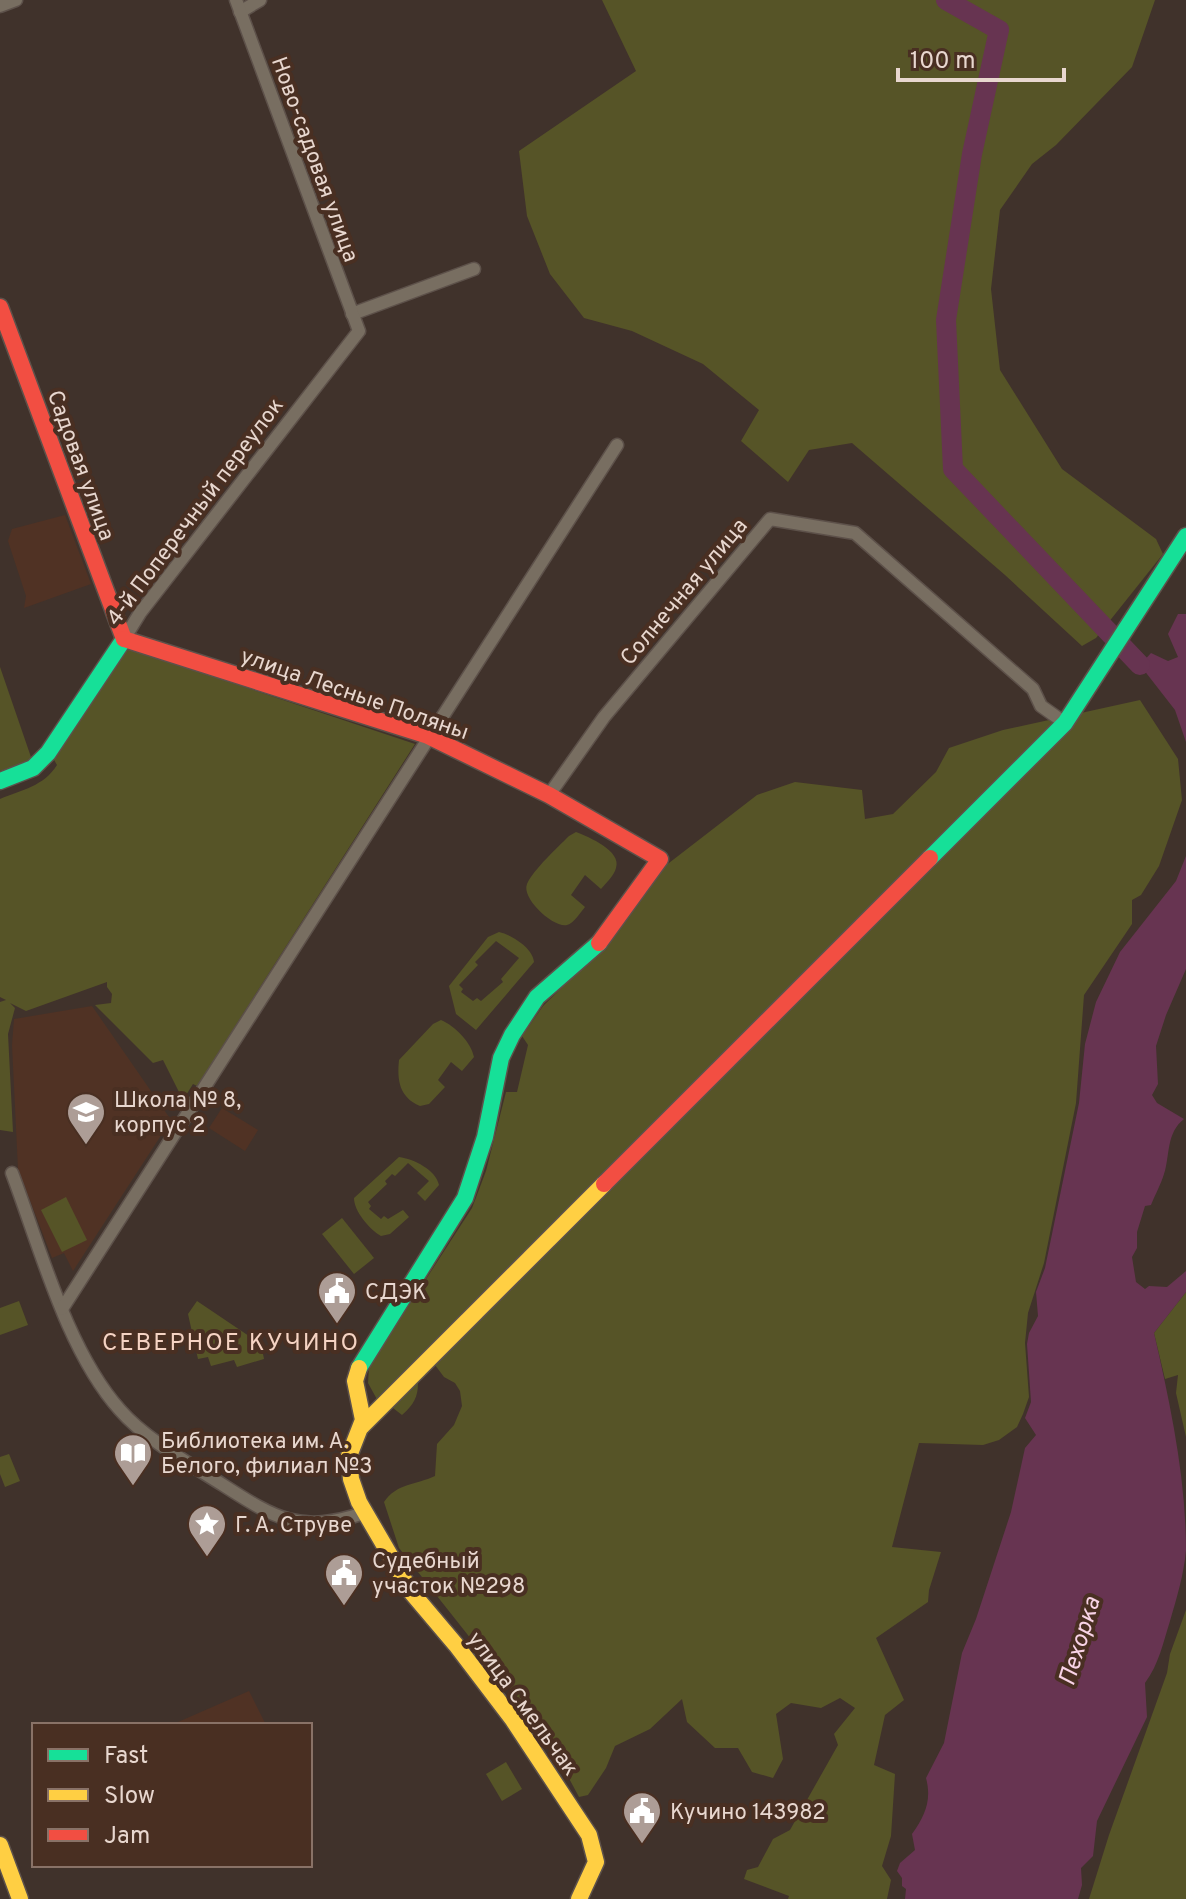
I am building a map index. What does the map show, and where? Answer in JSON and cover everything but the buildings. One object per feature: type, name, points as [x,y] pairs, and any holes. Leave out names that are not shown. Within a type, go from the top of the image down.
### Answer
[{"type":"street","points":[[0,6],[16,0]]},
{"type":"street","points":[[238,6],[260,0]]},
{"type":"street","name":"Ново-садовая улица","points":[[238,6],[359,331]]},
{"type":"street","points":[[352,314],[474,269]]},
{"type":"street","name":"Садовая улица","points":[[0,307],[124,639]]},
{"type":"street","name":"4-й Поперечный переулок","points":[[0,781],[33,768],[48,753],[140,613],[359,331]]},
{"type":"street","points":[[62,1309],[617,445]]},
{"type":"street","name":"Солнечная улица","points":[[549,795],[604,717],[770,519],[855,533],[1033,689],[1041,706],[1065,723]]},
{"type":"street","points":[[362,1426],[1065,723],[1186,536]]},
{"type":"street","name":"улица Лесные Поляны","points":[[124,639],[428,736],[549,795],[660,859],[608,933],[593,950],[537,997],[512,1035],[501,1058],[485,1137],[465,1198],[357,1371],[355,1381],[363,1414],[362,1426],[349,1456],[351,1479],[364,1513]]},
{"type":"street","points":[[12,1173],[62,1309],[85,1357],[122,1413],[177,1455],[279,1518],[339,1522],[364,1513]]},
{"type":"street","name":"улица Смельчак","points":[[364,1513],[412,1593],[513,1720],[589,1835],[596,1862],[579,1899]]},
{"type":"street","points":[[0,1845],[20,1899]]},
{"type":"shaded area","points":[[602,0],[1155,0],[1132,67],[1056,145],[1032,164],[1000,210],[991,289],[1000,370],[1062,469],[1156,539],[1163,554],[1096,638],[1082,646],[852,443],[809,450],[788,482],[741,441],[759,410],[703,364],[632,331],[584,318],[550,274],[527,216],[519,151],[636,71]]},
{"type":"shaded area","points":[[65,515],[91,584],[24,608],[26,596],[8,541],[12,529]]},
{"type":"shaded area","points":[[125,647],[415,744],[197,1086],[193,1084],[183,1100],[163,1060],[153,1063],[95,1005],[111,1003],[112,994],[107,982],[26,1011],[10,1003],[15,1008],[8,1034],[13,1132],[0,1130],[0,1002],[6,1000],[0,997],[0,799],[32,786],[52,772],[57,765],[53,758]]},
{"type":"shaded area","points":[[0,667],[32,760],[0,771]]},
{"type":"shaded area","points":[[1140,700],[1178,759],[1182,800],[1159,866],[1141,895],[1132,900],[1132,924],[1084,995],[1076,1103],[1044,1263],[1028,1313],[1025,1343],[1029,1397],[1017,1427],[999,1440],[983,1445],[919,1443],[892,1547],[941,1552],[928,1602],[876,1638],[904,1700],[885,1715],[874,1765],[895,1774],[891,1836],[882,1866],[891,1880],[887,1899],[788,1899],[789,1896],[744,1879],[747,1870],[758,1867],[773,1839],[790,1830],[838,1745],[834,1734],[855,1708],[840,1698],[821,1708],[791,1703],[776,1714],[783,1759],[773,1778],[752,1772],[738,1748],[715,1748],[687,1722],[682,1699],[650,1729],[615,1746],[606,1768],[588,1795],[579,1797],[543,1730],[399,1548],[384,1502],[395,1491],[435,1476],[437,1444],[454,1425],[462,1406],[460,1391],[435,1365],[425,1360],[416,1368],[418,1388],[415,1399],[402,1415],[379,1403],[368,1383],[369,1367],[472,1208],[486,1171],[506,1092],[517,1092],[528,1045],[522,1036],[543,1006],[611,939],[656,873],[757,795],[795,782],[862,790],[865,819],[893,814],[936,772],[949,748],[1003,730]]},
{"type":"shaded area","points":[[576,832],[609,850],[617,862],[612,877],[601,889],[585,875],[571,895],[585,907],[572,922],[561,925],[533,904],[526,890],[527,884],[546,859]]},
{"type":"shaded area","points":[[499,932],[510,936],[526,947],[534,962],[476,1030],[456,1014],[449,986],[488,937]],"holes":[[[496,941],[519,958],[501,979],[503,982],[481,1001],[477,998],[473,1001],[461,992],[463,989],[459,985],[478,965],[475,962]]]},
{"type":"shaded area","name":"Школа № 8, корпус 2","points":[[92,1006],[171,1120],[73,1271],[64,1253],[52,1258],[18,1169],[12,1045],[14,1019]]},
{"type":"shaded area","points":[[441,1020],[462,1035],[474,1057],[462,1071],[451,1062],[438,1080],[445,1087],[429,1104],[420,1106],[408,1098],[401,1087],[399,1060],[433,1024]]},
{"type":"shaded area","points":[[222,1108],[258,1130],[245,1151],[209,1128]]},
{"type":"shaded area","points":[[399,1157],[424,1166],[439,1185],[425,1201],[417,1193],[429,1181],[408,1163],[395,1176],[392,1174],[385,1181],[387,1184],[368,1202],[371,1206],[369,1209],[381,1219],[384,1216],[388,1219],[403,1210],[409,1217],[390,1234],[381,1236],[363,1219],[354,1198]]},
{"type":"shaded area","points":[[66,1197],[87,1240],[62,1252],[41,1210]]},
{"type":"shaded area","points":[[342,1218],[374,1258],[354,1274],[322,1234]]},
{"type":"shaded area","points":[[1186,1292],[1186,1437],[1176,1393],[1178,1375],[1165,1379],[1154,1333]]},
{"type":"shaded area","points":[[19,1301],[28,1325],[0,1335],[0,1308]]},
{"type":"shaded area","points":[[197,1301],[261,1344],[264,1359],[237,1367],[234,1360],[211,1366],[208,1357],[198,1359],[188,1314]]},
{"type":"shaded area","points":[[9,1454],[20,1481],[5,1487],[0,1474],[0,1457]]},
{"type":"shaded area","points":[[1186,1610],[1186,1899],[1089,1899],[1167,1673],[1170,1654]]},
{"type":"shaded area","points":[[249,1691],[265,1723],[176,1723]]},
{"type":"shaded area","points":[[506,1762],[522,1789],[502,1801],[486,1774]]},
{"type":"water","points":[[1178,614],[1186,614],[1186,742],[1175,710],[1140,665],[1151,653],[1168,661],[1178,657],[1168,634]]},
{"type":"water","name":"Пехорка","points":[[1186,856],[1186,969],[1156,1046],[1158,1084],[1152,1095],[1157,1103],[1184,1119],[1171,1138],[1164,1174],[1151,1205],[1145,1206],[1137,1232],[1137,1248],[1132,1257],[1136,1282],[1145,1289],[1149,1286],[1167,1287],[1186,1271],[1186,1292],[1154,1333],[1180,1468],[1186,1550],[1180,1586],[1163,1645],[1145,1683],[1147,1717],[1097,1821],[1093,1856],[1081,1868],[1082,1885],[1078,1899],[905,1899],[906,1889],[897,1871],[900,1863],[915,1850],[912,1834],[926,1808],[926,1778],[944,1743],[962,1653],[1011,1512],[1025,1448],[1036,1435],[1025,1418],[1031,1402],[1027,1344],[1038,1316],[1036,1292],[1045,1268],[1079,1103],[1085,1044],[1096,1002],[1120,952],[1176,881]]},
{"type":"waterway","points":[[946,0],[999,30],[972,154],[946,320],[953,469],[1140,665]]},
{"type":"traffic: fast","points":[[930,858],[1065,723],[1186,536]]},
{"type":"traffic: fast","points":[[0,781],[33,768],[48,753],[124,639]]},
{"type":"traffic: fast","points":[[359,1368],[465,1198],[485,1137],[501,1058],[512,1035],[537,997],[599,943]]},
{"type":"traffic: slow","points":[[362,1426],[604,1184]]},
{"type":"traffic: slow","points":[[359,1368],[355,1381],[363,1420],[349,1456],[351,1479],[359,1502],[412,1593],[513,1720],[589,1835],[596,1862],[579,1899]]},
{"type":"traffic: slow","points":[[0,1845],[20,1899]]},
{"type":"traffic: jam","points":[[0,307],[124,639]]},
{"type":"traffic: jam","points":[[124,639],[428,736],[549,795],[660,859],[599,943]]},
{"type":"traffic: jam","points":[[604,1184],[930,858]]},
{"type":"place","name":"Школа № 8, корпус 2","points":[[86,1146]]},
{"type":"place","name":"СДЭК","points":[[337,1325]]},
{"type":"place","name":"Библиотека им. А. Белого, филиал №3","points":[[133,1487]]},
{"type":"place","name":"Г. А. Струве","points":[[207,1558]]},
{"type":"place","name":"Судебный участок №298","points":[[344,1607]]},
{"type":"place","name":"Кучино 143982","points":[[642,1845]]},
{"type":"district","name":"СЕВЕРНОЕ КУЧИНО","points":[[231,1342]]}]
